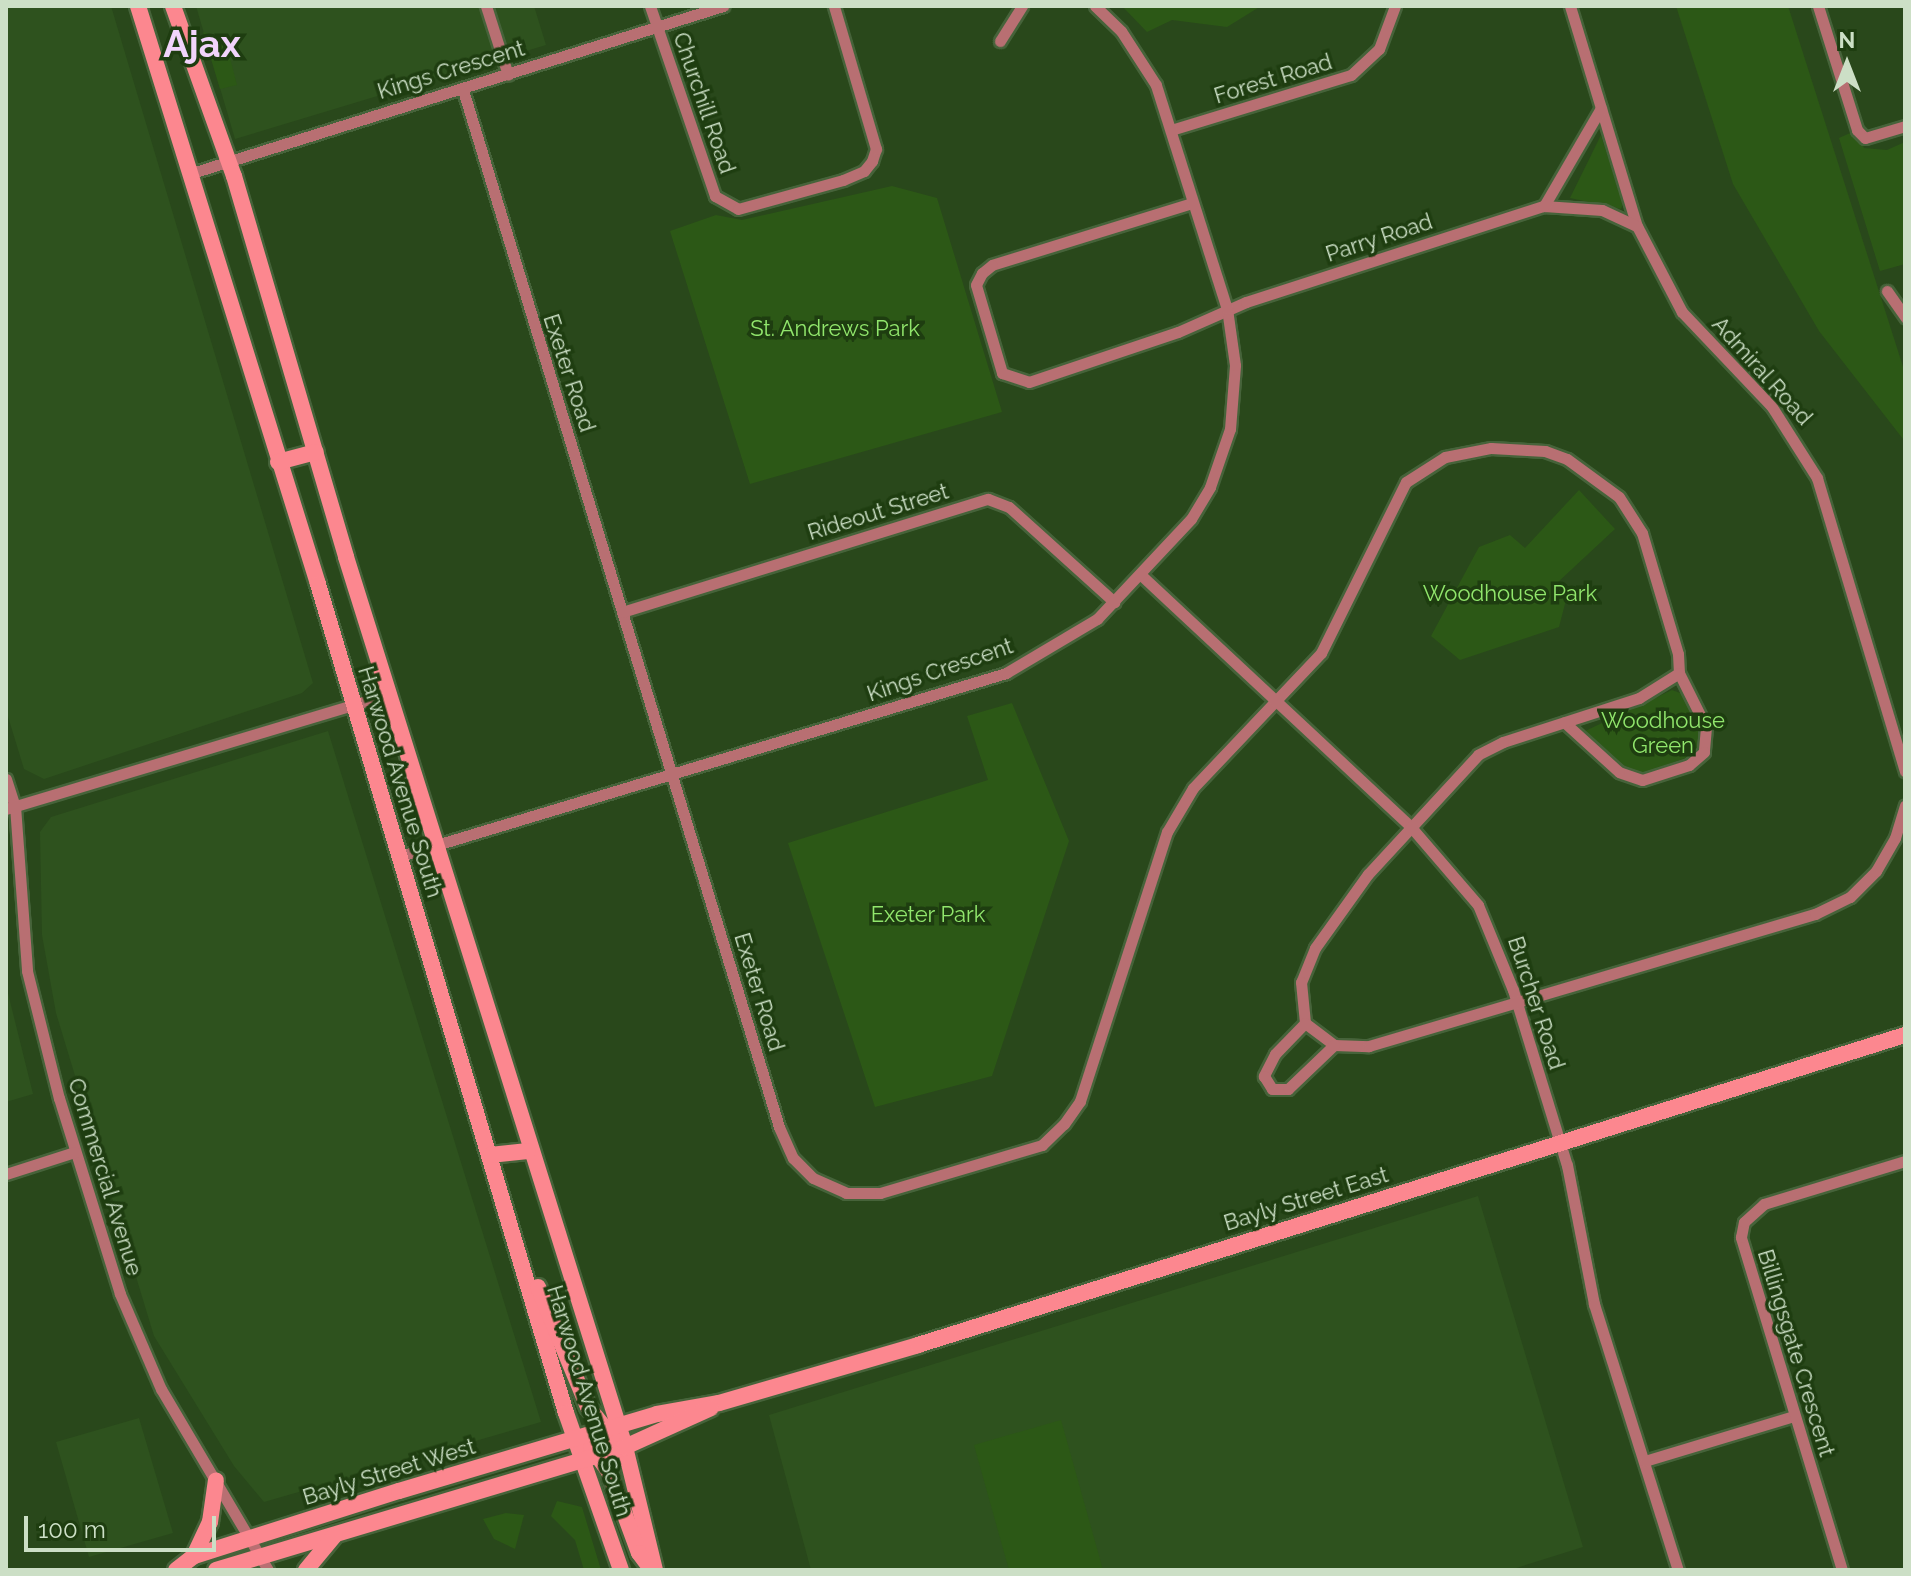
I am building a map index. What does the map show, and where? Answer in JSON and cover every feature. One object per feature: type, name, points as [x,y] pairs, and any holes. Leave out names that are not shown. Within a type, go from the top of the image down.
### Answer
[{"type":"main road","name":"Harwood Avenue South","points":[[138,6],[192,173],[520,1249],[575,1440]]},
{"type":"main road","name":"Harwood Avenue South","points":[[173,6],[229,161],[611,1428],[625,1447],[653,1570]]},
{"type":"main road","points":[[278,462],[316,452]]},
{"type":"main road","name":"Bayly Street East","points":[[611,1428],[719,1403],[1905,1035]]},
{"type":"main road","points":[[490,1155],[528,1151]]},
{"type":"main road","points":[[520,1249],[588,1407],[611,1428]]},
{"type":"main road","name":"Bayly Street East","points":[[625,1447],[719,1403]]},
{"type":"main road","name":"Bayly Street West","points":[[176,1570],[194,1556],[611,1428]]},
{"type":"main road","points":[[575,1440],[591,1457],[639,1553],[653,1570]]},
{"type":"main road","name":"Bayly Street West","points":[[216,1570],[264,1562],[336,1534],[625,1447]]},
{"type":"main road","name":"Harwood Avenue South","points":[[591,1457],[621,1570]]},
{"type":"main road","points":[[194,1556],[210,1522],[216,1480]]},
{"type":"main road","points":[[306,1570],[336,1534]]},
{"type":"street","points":[[486,6],[508,75]]},
{"type":"street","name":"Churchill Road","points":[[650,6],[715,196],[738,209],[843,180],[864,171],[872,161],[876,149],[834,6]]},
{"type":"street","name":"Kings Crescent","points":[[192,173],[723,6]]},
{"type":"street","points":[[1000,41],[1022,6]]},
{"type":"street","name":"Kings Crescent","points":[[400,856],[1006,673],[1059,646],[1114,602],[1191,519],[1222,454],[1230,429],[1235,365],[1227,309],[1171,130],[1148,72],[1121,31],[1095,6]]},
{"type":"street","name":"Forest Road","points":[[1171,130],[1351,75],[1379,49],[1395,6]]},
{"type":"street","name":"Admiral Road","points":[[1570,6],[1637,226],[1682,312],[1772,407],[1817,478],[1905,771]]},
{"type":"street","points":[[1818,6],[1857,130],[1865,138],[1905,126]]},
{"type":"street","name":"Exeter Road","points":[[463,90],[670,774],[793,1158],[813,1178],[846,1193],[880,1193],[1042,1145],[1064,1124],[1080,1101],[1167,832],[1193,788],[1321,653],[1406,482],[1445,457],[1491,448],[1545,451],[1567,459],[1619,497],[1642,533],[1678,654],[1679,673],[1706,727],[1704,752],[1689,765],[1642,780],[1619,772],[1564,722]]},
{"type":"street","points":[[1544,206],[1601,108]]},
{"type":"street","name":"Parry Road","points":[[1192,203],[992,265],[982,273],[976,285],[1002,373],[1029,382],[1178,332],[1227,309],[1544,206],[1602,210],[1637,226]]},
{"type":"street","points":[[1887,291],[1905,317]]},
{"type":"street","name":"Rideout Street","points":[[622,612],[988,499],[1009,507],[1114,602]]},
{"type":"street","name":"Burcher Road","points":[[1141,575],[1411,827],[1478,905],[1517,1004],[1560,1142],[1594,1304],[1678,1570]]},
{"type":"street","points":[[1679,673],[1639,698],[1564,722],[1478,755],[1368,874],[1315,948],[1301,982],[1305,1023],[1334,1045],[1369,1046],[1815,914],[1850,897],[1876,871],[1905,805]]},
{"type":"street","points":[[10,808],[389,694]]},
{"type":"street","name":"Commercial Avenue","points":[[6,779],[27,971],[75,1152],[136,1341],[264,1562]]},
{"type":"street","points":[[1305,1023],[1275,1054],[1264,1076],[1272,1089],[1288,1089],[1334,1045]]},
{"type":"street","points":[[6,1174],[75,1152]]},
{"type":"street","name":"Billingsgate Crescent","points":[[1842,1570],[1744,1252],[1744,1222],[1764,1204],[1905,1161]]},
{"type":"street","points":[[1645,1461],[1794,1416]]},
{"type":"shaded area","points":[[6,6],[111,6],[313,683],[302,693],[44,779],[24,769],[6,710]]},
{"type":"shaded area","points":[[196,6],[534,6],[546,45],[235,139]]},
{"type":"shaded area","points":[[328,731],[541,1422],[264,1502],[234,1466],[154,1336],[56,1013],[42,935],[40,832],[51,817]]},
{"type":"shaded area","points":[[6,985],[33,1094],[6,1102]]},
{"type":"shaded area","points":[[1478,1196],[1583,1547],[1510,1570],[811,1570],[769,1415]]},
{"type":"shaded area","points":[[139,1418],[173,1533],[89,1557],[56,1442]]},
{"type":"green space","points":[[1122,6],[1261,6],[1227,27],[1172,20],[1147,32]]},
{"type":"green space","points":[[1676,6],[1788,6],[1905,373],[1903,439],[1819,331],[1733,184]]},
{"type":"green space","points":[[203,32],[225,39],[237,85],[220,89]]},
{"type":"green space","points":[[1857,130],[1864,148],[1887,150],[1905,142],[1905,264],[1880,271],[1839,138]]},
{"type":"green space","points":[[1601,135],[1623,204],[1621,209],[1570,198]]},
{"type":"green space","name":"St. Andrews Park","points":[[892,186],[937,198],[1002,412],[750,484],[670,231],[716,215],[742,220]]},
{"type":"green space","name":"Woodhouse Park","points":[[1579,490],[1615,529],[1557,583],[1567,596],[1559,627],[1460,660],[1431,636],[1479,547],[1510,535],[1525,548]]},
{"type":"green space","name":"Woodhouse Green","points":[[1672,690],[1688,696],[1700,732],[1701,744],[1691,756],[1642,774],[1628,770],[1583,732]]},
{"type":"green space","name":"Exeter Park","points":[[1012,703],[1069,841],[992,1076],[875,1107],[788,843],[988,780],[967,716]]},
{"type":"green space","points":[[1061,1420],[1103,1570],[1009,1570],[974,1445]]},
{"type":"green space","points":[[557,1501],[582,1507],[601,1570],[584,1570],[575,1540],[551,1516]]},
{"type":"green space","points":[[506,1513],[524,1515],[515,1549],[494,1539],[483,1519]]},
{"type":"district","name":"Ajax","points":[[202,44]]}]
